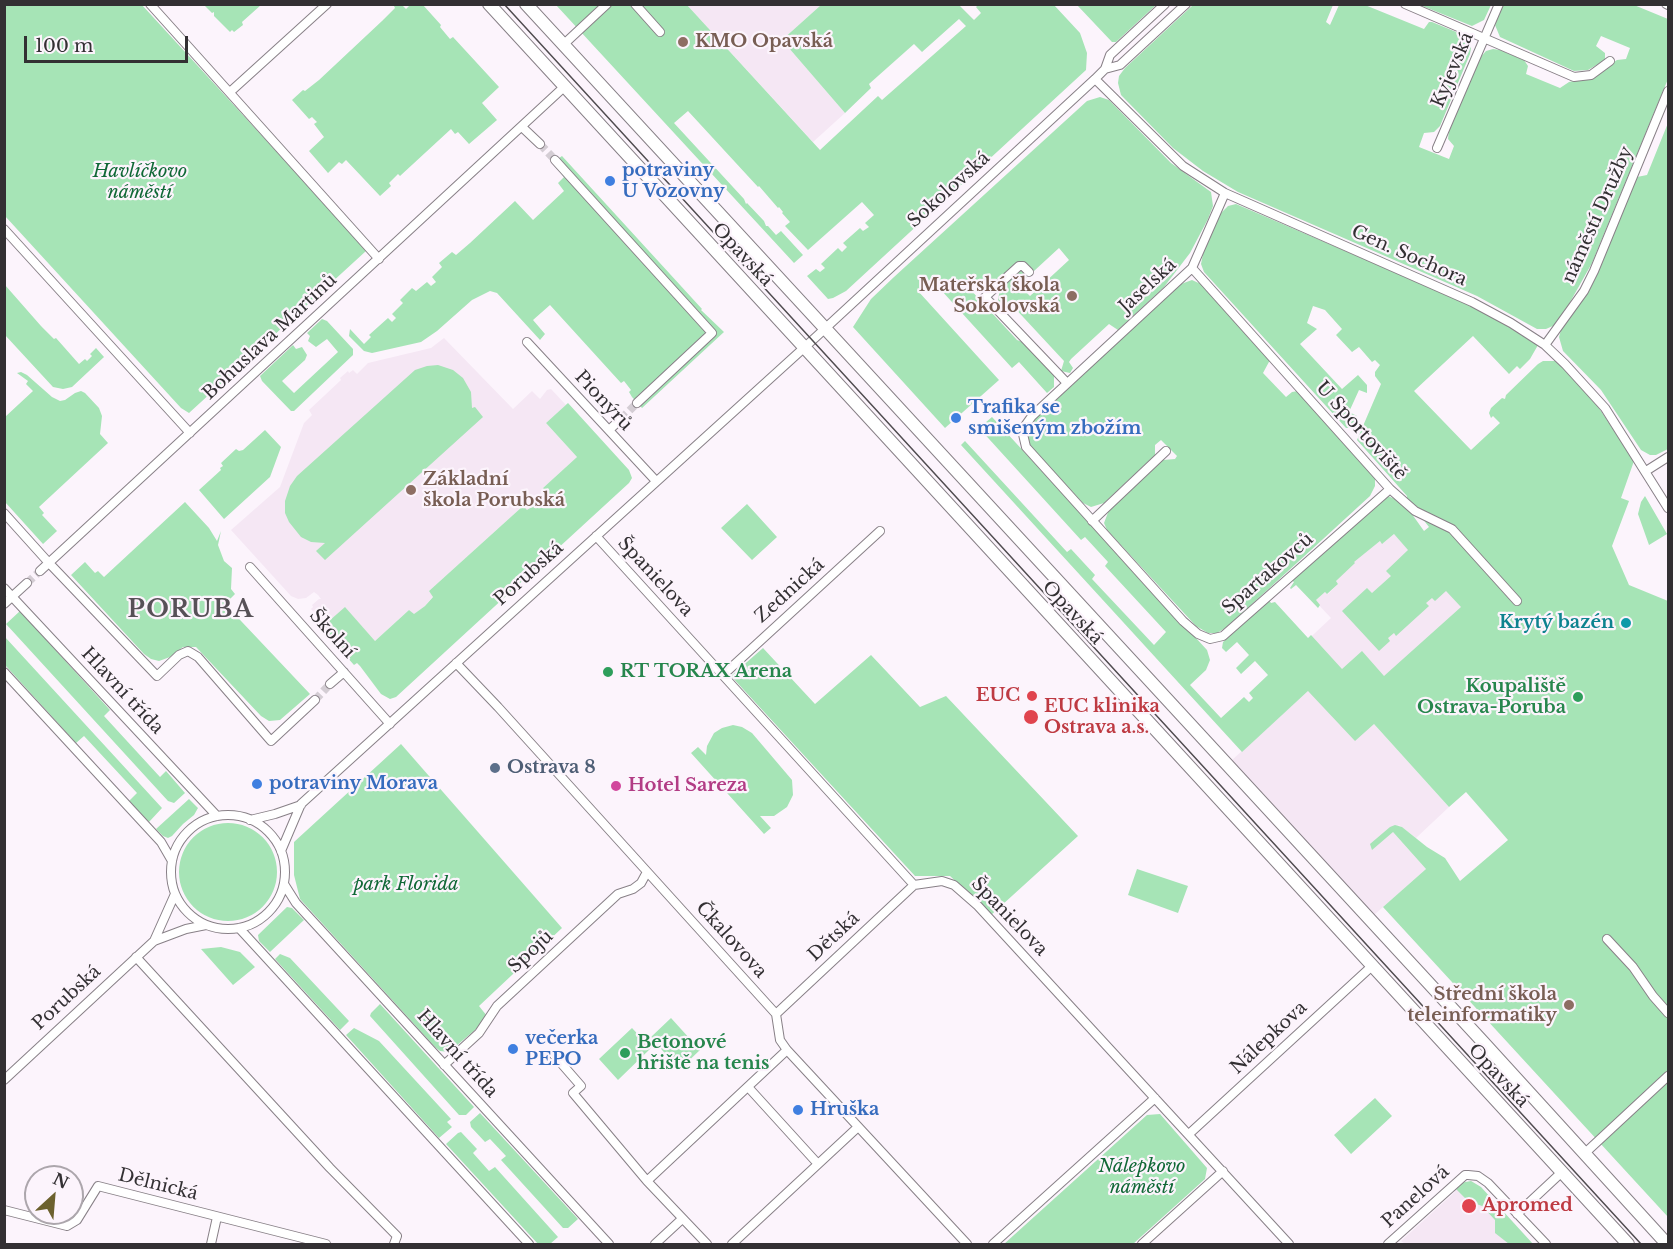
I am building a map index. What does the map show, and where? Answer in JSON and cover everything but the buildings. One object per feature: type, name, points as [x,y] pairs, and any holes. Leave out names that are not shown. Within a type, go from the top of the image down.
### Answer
[{"type":"main road","name":"Opavská","points":[[489,4],[1628,1245]]},
{"type":"main road","name":"Opavská","points":[[526,4],[821,332],[1667,1245]]},
{"type":"street","points":[[150,4],[379,260]]},
{"type":"street","points":[[230,92],[327,4]]},
{"type":"street","points":[[563,45],[607,4]]},
{"type":"street","points":[[635,4],[660,32]]},
{"type":"street","name":"Sokolovská","points":[[821,332],[1095,79],[1105,69],[1110,56],[1165,4]]},
{"type":"street","name":"Sokolovská","points":[[1105,69],[1120,65],[1186,4]]},
{"type":"street","points":[[1405,4],[1574,77],[1591,75],[1610,62]]},
{"type":"street","name":"Kyjevská","points":[[1437,148],[1498,4]]},
{"type":"street","name":"Gen. Sochora","points":[[1095,79],[1183,165],[1225,193],[1472,302],[1545,345],[1566,364],[1605,408],[1668,508]]},
{"type":"street","name":"Bohuslava Martinů","points":[[40,571],[564,87]]},
{"type":"street","name":"náměstí Družby","points":[[1545,345],[1584,291],[1594,271],[1668,91]]},
{"type":"street","points":[[522,126],[540,144]]},
{"type":"street","points":[[555,160],[712,333],[638,403]]},
{"type":"street","name":"Jaselská","points":[[1092,520],[1026,447],[1022,430],[1032,416],[1192,268],[1225,193]]},
{"type":"street","points":[[4,229],[190,433]]},
{"type":"street","points":[[1029,272],[1023,266],[1019,266],[986,297],[1067,383]]},
{"type":"street","name":"U Sportoviště","points":[[1192,268],[1390,489],[1415,511],[1452,529],[1517,601]]},
{"type":"street","name":"Porubská","points":[[281,851],[301,804],[821,332]]},
{"type":"street","name":"Pionýrů","points":[[527,342],[656,481]]},
{"type":"street","points":[[609,430],[621,419]]},
{"type":"street","points":[[1092,520],[1166,451]]},
{"type":"street","points":[[1646,471],[1668,457]]},
{"type":"street","name":"Spartakovců","points":[[1092,520],[1183,621],[1198,634],[1210,639],[1223,636],[1390,489]]},
{"type":"street","points":[[4,513],[157,676],[179,655],[188,651],[198,657],[271,741],[315,700]]},
{"type":"street","name":"Zednická","points":[[723,675],[880,531]]},
{"type":"street","name":"Španielova","points":[[596,536],[914,885],[942,880],[954,885],[978,906],[1289,1245]]},
{"type":"street","name":"Školní","points":[[250,567],[390,724]]},
{"type":"street","points":[[4,604],[27,583]]},
{"type":"street","name":"Hlavní třída","points":[[4,588],[217,816]]},
{"type":"street","name":"Čkalovova","points":[[456,663],[776,1014]]},
{"type":"street","points":[[4,672],[161,842],[172,861]]},
{"type":"street","points":[[330,684],[344,672]]},
{"type":"street","points":[[250,820],[301,804]]},
{"type":"street","points":[[217,816],[239,816],[250,820],[268,832],[281,851],[285,873],[281,894],[268,913],[260,920],[228,930],[206,925],[187,913],[175,894],[172,884],[172,861],[180,840],[187,832],[206,819],[217,816]]},
{"type":"street","name":"Spojů","points":[[444,1065],[479,1034],[498,1006],[618,894],[633,889],[641,883],[647,872]]},
{"type":"street","name":"Hlavní třída","points":[[284,884],[296,903],[609,1245]]},
{"type":"street","name":"Dětská","points":[[776,1014],[914,885]]},
{"type":"street","name":"Porubská","points":[[154,941],[175,894]]},
{"type":"street","name":"Porubská","points":[[4,1080],[154,941],[186,929],[206,925]]},
{"type":"street","points":[[239,928],[530,1245]]},
{"type":"street","points":[[1607,939],[1633,967],[1668,1013]]},
{"type":"street","points":[[136,957],[330,1168],[397,1236],[394,1245]]},
{"type":"street","name":"Nálepkova","points":[[1189,1134],[1372,966]]},
{"type":"street","points":[[776,1014],[780,1040],[787,1050],[967,1245]]},
{"type":"street","points":[[647,1181],[787,1050]]},
{"type":"street","points":[[555,1055],[581,1086],[573,1093],[647,1181],[707,1245]]},
{"type":"street","points":[[1584,1154],[1668,1076]]},
{"type":"street","points":[[748,1087],[818,1164]]},
{"type":"street","points":[[993,1245],[1155,1098]]},
{"type":"street","points":[[732,1245],[858,1127]]},
{"type":"street","points":[[1142,1245],[1222,1171]]},
{"type":"street","points":[[1517,1214],[1562,1172]]},
{"type":"street","name":"Panelová","points":[[1388,1245],[1468,1174],[1484,1179],[1546,1245]]},
{"type":"street","name":"Dělnická","points":[[4,1210],[67,1226],[77,1220],[98,1186],[326,1245]]},
{"type":"street","name":"Dělnická","points":[[211,1245],[217,1217]]},
{"type":"street","points":[[655,1245],[682,1219]]},
{"type":"shaded area","points":[[687,5],[821,5],[782,40],[845,113],[813,142]]},
{"type":"shaded area","name":"Základní škola Porubská","points":[[444,338],[513,409],[532,391],[540,399],[547,390],[551,389],[566,405],[546,423],[577,457],[543,488],[547,492],[537,503],[527,511],[523,506],[429,591],[433,596],[425,606],[413,615],[409,610],[375,641],[345,608],[325,625],[311,609],[312,605],[321,599],[318,595],[314,592],[306,598],[298,599],[291,596],[231,530],[280,487],[304,423],[312,415],[309,410],[341,380],[340,378],[348,371],[349,373],[353,370],[357,374],[368,363],[431,348]]},
{"type":"shaded area","points":[[1429,527],[1514,613],[1374,724],[1449,807],[1416,838],[1399,825],[1393,832],[1426,869],[1374,915],[1232,760],[1308,691],[1283,663],[1331,618],[1315,601],[1325,592],[1328,594],[1353,562],[1380,541],[1383,543],[1394,534],[1407,548]]},
{"type":"shaded area","name":"Apromed","points":[[1471,1181],[1481,1187],[1533,1244],[1405,1244],[1401,1241],[1455,1192],[1453,1189]]},
{"type":"green space","points":[[396,4],[406,9],[409,6],[407,5],[423,5],[450,39],[453,37],[499,87],[482,103],[497,120],[469,144],[458,132],[455,134],[451,129],[400,176],[398,174],[389,183],[391,186],[380,196],[346,160],[342,164],[339,162],[328,173],[309,151],[324,137],[314,124],[317,122],[312,117],[309,119],[292,100],[319,80],[382,21]]},
{"type":"green space","name":"Havlíčkovo náměstí","points":[[5,5],[142,5],[366,251],[189,413],[181,408],[5,216]]},
{"type":"green space","points":[[204,5],[261,5],[242,22],[243,25],[234,32],[232,30],[230,32],[214,16],[214,12],[212,13]]},
{"type":"green space","points":[[556,5],[687,5],[820,150],[878,96],[882,100],[966,26],[959,19],[922,52],[914,44],[869,84],[871,88],[845,113],[782,40],[821,5],[959,5],[974,20],[981,13],[976,7],[978,5],[1054,5],[1080,33],[1087,53],[1086,70],[846,291],[828,299],[807,276],[816,269],[820,272],[825,268],[821,264],[838,248],[842,252],[847,247],[843,243],[860,228],[863,231],[869,227],[865,223],[874,215],[862,202],[808,250],[785,226],[790,222],[779,207],[688,111],[674,123],[764,221],[766,226],[776,235],[781,231],[803,255],[794,263]]},
{"type":"green space","points":[[1077,5],[1156,5],[1116,42],[1112,42]]},
{"type":"green space","points":[[1193,5],[1333,5],[1326,22],[1330,25],[1339,5],[1365,5],[1424,29],[1429,22],[1432,22],[1466,36],[1471,48],[1470,54],[1440,126],[1434,132],[1424,133],[1419,147],[1449,159],[1454,146],[1448,139],[1449,130],[1479,59],[1486,51],[1500,50],[1524,60],[1528,66],[1526,74],[1560,88],[1569,82],[1588,78],[1617,60],[1626,59],[1630,48],[1601,36],[1596,46],[1605,53],[1605,60],[1588,70],[1574,71],[1500,37],[1495,25],[1502,5],[1634,5],[1668,19],[1668,79],[1592,263],[1555,325],[1546,329],[1537,329],[1477,296],[1238,192],[1203,171],[1173,148],[1121,95],[1118,83],[1119,76],[1125,68]]},
{"type":"green space","points":[[1420,5],[1491,5],[1484,20],[1472,26]]},
{"type":"green space","points":[[1100,97],[1109,100],[1171,163],[1211,192],[1213,206],[1208,219],[1190,253],[1164,287],[1118,330],[1109,324],[1071,359],[1069,362],[1073,368],[1070,373],[1061,371],[1064,361],[1011,304],[1002,309],[998,300],[1000,289],[1020,269],[1027,277],[1019,285],[1030,296],[1069,260],[1059,248],[1034,271],[1026,263],[992,285],[986,286],[975,281],[968,287],[1017,340],[1025,343],[1054,375],[1054,387],[1047,393],[1019,362],[1012,368],[931,279],[918,291],[999,380],[945,428],[853,327],[871,299],[894,277],[1087,101]]},
{"type":"green space","points":[[1668,123],[1668,449],[1656,455],[1650,455],[1641,450],[1601,390],[1563,351],[1559,337],[1561,330],[1586,293],[1637,177],[1647,175]]},
{"type":"green space","points":[[562,156],[701,310],[724,332],[642,408],[632,397],[629,392],[631,390],[624,381],[621,383],[550,305],[533,320],[545,334],[540,340],[497,293],[490,291],[472,300],[421,342],[372,353],[364,351],[349,336],[350,329],[364,344],[371,337],[369,335],[388,318],[392,322],[396,318],[392,314],[403,303],[400,300],[412,288],[416,291],[427,282],[431,286],[436,282],[432,277],[442,267],[439,263],[452,252],[456,255],[515,201],[533,220],[564,191],[558,183],[564,177],[552,163]]},
{"type":"green space","points":[[1236,204],[1471,305],[1538,345],[1530,359],[1520,369],[1517,366],[1509,374],[1473,336],[1414,391],[1471,450],[1500,423],[1493,416],[1491,418],[1489,413],[1491,408],[1502,398],[1505,399],[1506,395],[1538,364],[1543,361],[1558,361],[1595,402],[1634,461],[1621,498],[1629,501],[1612,546],[1629,585],[1668,601],[1668,1217],[1383,907],[1426,869],[1393,832],[1372,850],[1370,844],[1390,827],[1395,825],[1402,827],[1445,858],[1460,881],[1508,840],[1466,792],[1449,807],[1374,724],[1355,741],[1308,691],[1242,752],[961,445],[965,441],[1067,552],[1071,549],[1095,575],[1092,579],[1154,645],[1166,632],[1105,566],[1108,562],[1085,537],[1081,540],[979,428],[992,417],[1207,650],[1210,660],[1206,670],[1190,685],[1221,718],[1244,697],[1249,702],[1253,698],[1249,693],[1268,675],[1255,661],[1241,674],[1236,668],[1249,655],[1237,642],[1226,652],[1222,648],[1223,642],[1269,600],[1271,603],[1275,602],[1308,638],[1311,635],[1342,669],[1362,651],[1384,676],[1461,607],[1446,591],[1435,601],[1432,598],[1426,603],[1429,606],[1396,636],[1394,633],[1388,638],[1390,641],[1379,651],[1342,611],[1367,588],[1372,593],[1391,576],[1386,571],[1408,550],[1394,534],[1382,544],[1380,541],[1354,562],[1336,581],[1338,584],[1316,600],[1320,605],[1318,608],[1296,585],[1290,588],[1294,582],[1291,580],[1388,496],[1404,503],[1424,531],[1429,527],[1407,496],[1357,440],[1381,384],[1375,376],[1380,365],[1375,360],[1372,362],[1359,347],[1352,352],[1336,335],[1342,329],[1325,310],[1313,306],[1307,323],[1317,329],[1300,344],[1342,389],[1358,375],[1367,385],[1367,393],[1359,390],[1349,412],[1357,416],[1354,424],[1346,428],[1204,272],[1201,264],[1203,254],[1218,216],[1228,206]]},
{"type":"green space","points":[[1192,280],[1203,285],[1270,360],[1263,373],[1286,397],[1298,391],[1373,473],[1375,479],[1375,486],[1370,496],[1227,627],[1217,633],[1208,633],[1196,626],[1107,530],[1104,523],[1109,510],[1163,460],[1175,459],[1177,456],[1161,440],[1155,445],[1155,455],[1104,503],[1091,507],[1083,503],[1029,445],[1027,433],[1032,421],[1181,284]]},
{"type":"green space","points":[[5,285],[79,364],[85,359],[87,361],[96,348],[104,357],[72,387],[63,389],[53,387],[5,335]]},
{"type":"green space","points":[[322,319],[327,321],[353,349],[353,355],[294,411],[291,411],[262,381],[260,376],[293,345],[296,349],[302,347],[307,355],[305,360],[282,381],[294,393],[338,352],[327,339],[316,347],[308,341],[310,336],[307,333]]},
{"type":"green space","points":[[438,365],[453,370],[463,378],[471,392],[472,408],[475,407],[483,417],[325,560],[316,551],[325,543],[311,542],[301,537],[289,522],[285,513],[285,501],[290,486],[297,476],[415,370]]},
{"type":"green space","points":[[21,372],[60,401],[81,391],[85,393],[99,408],[102,416],[100,434],[108,443],[39,507],[44,513],[42,515],[57,531],[43,544],[5,502],[5,417],[33,391],[26,384],[28,381],[17,373]]},
{"type":"green space","points":[[568,403],[629,470],[632,478],[629,483],[396,697],[390,699],[381,694],[360,666],[357,663],[354,665],[321,628],[345,607],[375,641],[409,610],[414,614],[425,606],[433,597],[429,591],[523,506],[527,510],[537,503],[547,493],[543,488],[577,457],[546,423]]},
{"type":"green space","points":[[265,430],[281,447],[270,477],[224,519],[199,490],[221,470],[223,466],[221,463],[236,449],[243,450]]},
{"type":"green space","points":[[1645,496],[1667,534],[1649,545],[1638,514]]},
{"type":"green space","points":[[185,502],[209,528],[217,541],[221,531],[218,545],[224,561],[232,568],[231,589],[235,594],[225,604],[310,694],[280,720],[269,721],[261,716],[196,647],[183,647],[170,657],[159,661],[151,659],[71,575],[85,562],[95,573],[98,571],[104,577]]},
{"type":"green space","points":[[747,504],[777,537],[752,560],[721,528]]},
{"type":"green space","points":[[20,611],[110,710],[104,716],[160,777],[166,771],[185,793],[174,803],[168,801],[6,624]]},
{"type":"green space","points":[[5,637],[162,808],[149,822],[129,801],[137,793],[84,736],[76,743],[5,665]]},
{"type":"green space","points":[[763,648],[815,704],[871,655],[920,707],[946,696],[1078,836],[991,915],[950,876],[915,876],[731,676]]},
{"type":"green space","points":[[733,725],[752,733],[792,780],[793,795],[787,807],[774,816],[760,816],[771,828],[764,834],[691,753],[698,747],[706,755],[707,746],[714,733]]},
{"type":"green space","name":"park Florida","points":[[401,744],[562,928],[479,1006],[487,1016],[482,1024],[449,1052],[440,1051],[435,1047],[300,899],[294,875],[294,842]]},
{"type":"green space","points":[[189,799],[198,808],[194,815],[172,836],[168,838],[163,836],[156,829]]},
{"type":"green space","points":[[228,823],[247,827],[263,837],[273,853],[277,872],[273,891],[263,907],[247,917],[228,921],[209,917],[193,907],[183,891],[179,872],[183,853],[193,837],[209,827]]},
{"type":"green space","points":[[1137,869],[1188,886],[1178,913],[1128,895]]},
{"type":"green space","points":[[287,907],[292,908],[304,920],[270,952],[259,941],[258,935]]},
{"type":"green space","points":[[221,947],[240,952],[255,967],[233,985],[201,949]]},
{"type":"green space","points":[[280,954],[290,958],[349,1021],[340,1030],[275,959]]},
{"type":"green space","points":[[380,1004],[474,1107],[466,1115],[459,1115],[370,1016]]},
{"type":"green space","points":[[671,1018],[700,1050],[679,1070],[651,1037]]},
{"type":"green space","points":[[354,1028],[379,1041],[451,1119],[447,1122],[452,1127],[439,1138],[346,1035]]},
{"type":"green space","name":"Betonové hřiště na tenis","points":[[632,1028],[651,1048],[618,1080],[599,1059]]},
{"type":"green space","points":[[1375,1098],[1392,1116],[1351,1154],[1334,1135]]},
{"type":"green space","points":[[480,1113],[578,1219],[568,1228],[563,1228],[501,1160],[506,1156],[490,1139],[485,1142],[471,1127],[470,1122]]},
{"type":"green space","name":"Nálepkovo náměstí","points":[[1160,1114],[1207,1168],[1205,1179],[1133,1244],[1004,1244],[1147,1115]]},
{"type":"green space","points":[[461,1132],[477,1149],[473,1153],[489,1171],[495,1167],[558,1237],[550,1244],[538,1244],[446,1144]]},
{"type":"green space","points":[[1471,1181],[1481,1187],[1533,1244],[1509,1244],[1495,1233],[1495,1220],[1482,1206],[1468,1201],[1455,1188],[1460,1183]]},
{"type":"tunnel","points":[[540,144],[555,160]]},
{"type":"tunnel","points":[[621,419],[637,403]]},
{"type":"tunnel","points":[[27,583],[40,571]]},
{"type":"tunnel","points":[[315,700],[330,684]]},
{"type":"tram line","points":[[504,4],[1641,1244]]},
{"type":"place","name":"KMO Opavská","points":[[683,42]]},
{"type":"place","name":"potraviny U Vozovny","points":[[610,181]]},
{"type":"place","name":"Mateřská škola Sokolovská","points":[[1072,296]]},
{"type":"place","name":"Trafika se smišeným zbožím","points":[[956,418]]},
{"type":"place","name":"Základní škola Porubská","points":[[411,490]]},
{"type":"place","name":"Krytý bazén","points":[[1626,623]]},
{"type":"place","name":"RT TORAX Arena","points":[[608,672]]},
{"type":"place","name":"EUC","points":[[1032,696]]},
{"type":"place","name":"Koupaliště Ostrava-Poruba","points":[[1578,697]]},
{"type":"place","name":"EUC klinika Ostrava a.s.","points":[[1031,717]]},
{"type":"place","name":"Ostrava 8","points":[[495,768]]},
{"type":"place","name":"potraviny Morava","points":[[257,784]]},
{"type":"place","name":"Hotel Sareza","points":[[616,786]]},
{"type":"place","name":"Střední škola teleinformatiky","points":[[1569,1005]]},
{"type":"place","name":"večerka PEPO","points":[[513,1049]]},
{"type":"place","name":"Betonové hřiště na tenis","points":[[625,1053]]},
{"type":"place","name":"Hruška","points":[[798,1110]]},
{"type":"place","name":"Apromed","points":[[1469,1206]]},
{"type":"district","name":"PORUBA","points":[[191,610]]}]
